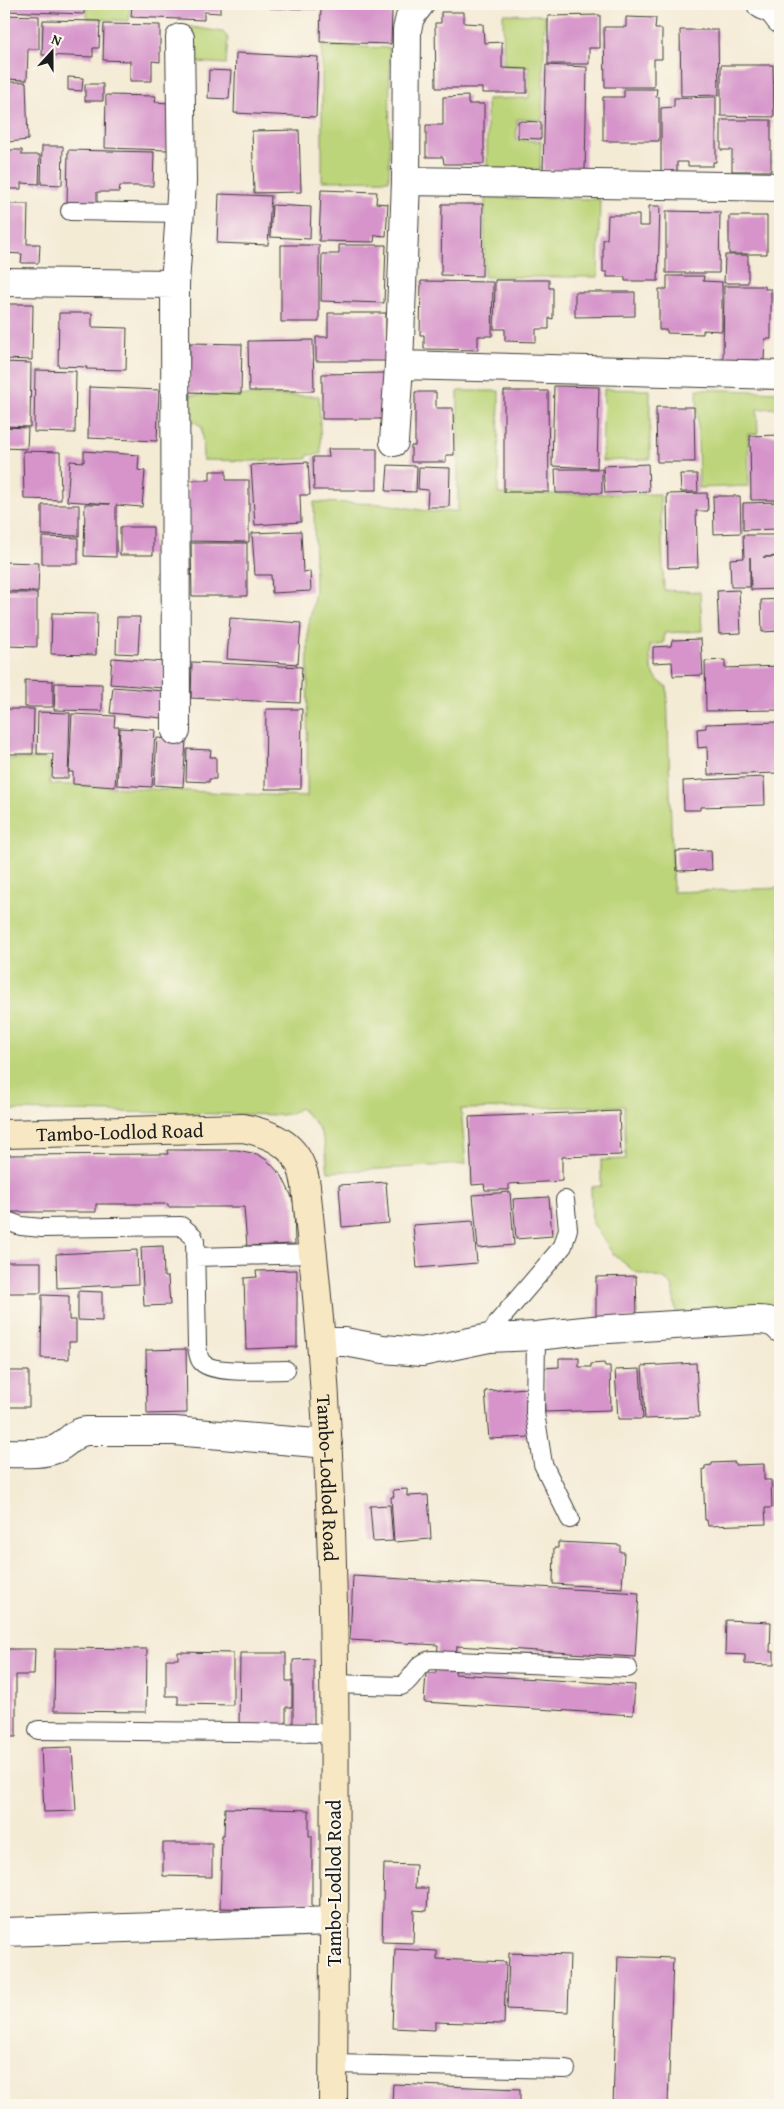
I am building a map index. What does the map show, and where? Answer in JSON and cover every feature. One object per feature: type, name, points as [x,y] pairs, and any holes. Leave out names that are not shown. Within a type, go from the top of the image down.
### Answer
[{"type":"street","points":[[394,442],[406,182],[407,30],[410,18],[420,4]]},
{"type":"street","points":[[762,4],[774,11],[780,19]]},
{"type":"street","points":[[176,731],[175,284],[181,213],[182,166],[180,38]]},
{"type":"street","points":[[406,182],[780,187]]},
{"type":"street","points":[[4,282],[175,284]]},
{"type":"street","points":[[399,365],[780,375]]},
{"type":"street","name":"Tambo-Lodlod Road","points":[[4,1134],[233,1127],[270,1135],[290,1148],[302,1168],[306,1186],[322,1342],[328,1444],[333,1684],[334,1921],[332,2105]]},
{"type":"street","points":[[322,1342],[345,1342],[384,1349],[422,1352],[489,1338],[536,1336],[593,1330],[755,1320],[766,1320],[779,1325]]},
{"type":"street","points":[[4,1453],[44,1452],[55,1449],[76,1433],[87,1431],[174,1431],[328,1444]]},
{"type":"street","points":[[4,1932],[334,1921]]},
{"type":"lane","points":[[70,211],[181,213]]},
{"type":"lane","points":[[489,1338],[502,1316],[563,1246],[568,1229],[565,1200]]},
{"type":"lane","points":[[4,1220],[21,1226],[42,1228],[181,1226],[193,1236],[197,1346],[201,1362],[205,1366],[218,1370],[286,1370]]},
{"type":"lane","points":[[195,1258],[312,1254]]},
{"type":"lane","points":[[536,1336],[535,1413],[543,1464],[570,1519]]},
{"type":"lane","points":[[333,1684],[401,1686],[409,1680],[421,1663],[431,1660],[628,1668]]},
{"type":"lane","points":[[38,1730],[333,1733]]},
{"type":"lane","points":[[333,2064],[566,2069]]},
{"type":"green space","points":[[87,4],[130,4],[129,21],[87,18]]},
{"type":"green space","points":[[503,14],[545,15],[542,120],[517,119],[516,140],[541,141],[540,169],[487,169],[487,99],[529,98],[529,66],[504,66]]},
{"type":"green space","points":[[191,27],[223,32],[228,38],[226,64],[196,62],[192,58],[183,28]]},
{"type":"green space","points":[[322,46],[390,48],[389,180],[322,181]]},
{"type":"green space","points":[[485,198],[600,199],[598,277],[484,277]]},
{"type":"green space","points":[[604,389],[650,390],[650,459],[602,461]]},
{"type":"green space","points":[[697,389],[780,392],[780,408],[757,409],[758,434],[748,434],[749,486],[699,488]]},
{"type":"green space","points":[[458,391],[499,391],[498,494],[660,494],[664,590],[700,592],[702,631],[664,633],[664,643],[650,645],[651,664],[654,674],[667,687],[673,892],[780,888],[780,1087],[775,1088],[780,1192],[780,1308],[676,1312],[672,1285],[664,1279],[635,1272],[613,1254],[592,1222],[591,1187],[601,1186],[601,1160],[626,1159],[624,1106],[461,1109],[466,1164],[328,1172],[322,1136],[315,1123],[300,1108],[292,1113],[281,1115],[4,1110],[4,759],[49,759],[50,784],[307,797],[308,629],[315,592],[314,502],[384,504],[433,512],[458,511]]},
{"type":"green space","points":[[186,395],[319,396],[321,454],[308,455],[307,459],[203,460],[202,427],[195,422],[187,422]]},
{"type":"building","points":[[5,4],[84,4],[84,14],[4,11]]},
{"type":"building","points":[[132,4],[220,4],[220,13],[204,12],[204,20],[131,17]]},
{"type":"building","points":[[269,4],[316,4],[316,9],[269,8]]},
{"type":"building","points":[[356,4],[356,6],[335,5]]},
{"type":"building","points":[[359,4],[379,4],[379,7],[359,6]]},
{"type":"building","points":[[321,7],[392,10],[391,44],[320,42]]},
{"type":"building","points":[[441,12],[464,12],[464,23],[483,24],[484,43],[502,42],[502,68],[527,69],[527,93],[482,93],[482,88],[436,88],[435,23],[441,23]]},
{"type":"building","points":[[4,15],[39,16],[39,49],[28,49],[27,80],[4,79]]},
{"type":"building","points":[[600,15],[600,48],[589,48],[589,64],[548,64],[548,16]]},
{"type":"building","points":[[626,17],[656,18],[655,29],[662,29],[662,59],[654,59],[654,87],[605,87],[604,27],[626,27]]},
{"type":"building","points":[[43,20],[100,21],[99,48],[93,48],[93,57],[42,55]]},
{"type":"building","points":[[104,24],[160,25],[160,62],[152,61],[152,81],[130,81],[130,61],[103,60]]},
{"type":"building","points":[[680,30],[718,30],[719,95],[681,96]]},
{"type":"building","points":[[236,53],[318,57],[316,117],[234,113]]},
{"type":"building","points":[[546,65],[587,67],[585,171],[543,170]]},
{"type":"building","points":[[721,65],[773,65],[774,117],[721,116]]},
{"type":"building","points":[[209,70],[231,71],[229,99],[208,98]]},
{"type":"building","points":[[68,77],[83,78],[82,91],[68,90]]},
{"type":"building","points":[[6,82],[26,82],[28,140],[8,142]]},
{"type":"building","points":[[85,84],[103,84],[103,101],[85,101]]},
{"type":"building","points":[[624,89],[657,89],[656,97],[659,97],[659,141],[603,141],[603,97],[624,97]]},
{"type":"building","points":[[106,95],[156,96],[155,102],[169,103],[168,150],[105,148]]},
{"type":"building","points":[[468,96],[468,104],[484,104],[484,164],[444,164],[443,157],[426,157],[426,125],[443,125],[443,97]]},
{"type":"building","points":[[716,97],[716,162],[713,162],[713,166],[688,166],[688,162],[677,162],[677,172],[661,172],[661,108],[674,107],[674,98]]},
{"type":"building","points":[[721,120],[771,120],[771,171],[732,171],[732,150],[721,150]]},
{"type":"building","points":[[518,121],[541,122],[541,139],[518,138]]},
{"type":"building","points":[[299,130],[301,192],[254,193],[252,131]]},
{"type":"building","points":[[42,146],[63,146],[62,185],[41,184]]},
{"type":"building","points":[[4,150],[22,150],[22,155],[40,155],[39,184],[21,183],[21,189],[4,189]]},
{"type":"building","points":[[68,150],[154,152],[153,186],[120,186],[119,192],[97,192],[97,205],[67,204]]},
{"type":"building","points":[[321,190],[377,192],[376,203],[388,204],[386,236],[375,235],[374,242],[319,241]]},
{"type":"building","points":[[219,194],[271,196],[268,245],[217,243]]},
{"type":"building","points":[[4,204],[28,204],[27,244],[40,244],[39,263],[21,263],[22,254],[4,253]]},
{"type":"building","points":[[442,204],[483,204],[482,276],[441,275]]},
{"type":"building","points":[[272,205],[311,207],[310,239],[270,237]]},
{"type":"building","points":[[649,206],[660,206],[658,281],[625,281],[625,277],[607,277],[607,272],[603,272],[603,239],[607,239],[608,215],[639,215],[639,226],[649,226]]},
{"type":"building","points":[[666,211],[720,212],[719,273],[666,273]]},
{"type":"building","points":[[729,216],[767,216],[767,254],[729,254]]},
{"type":"building","points":[[281,245],[319,245],[319,322],[281,322]]},
{"type":"building","points":[[339,245],[386,245],[384,303],[321,301],[322,254],[339,254]]},
{"type":"building","points":[[725,255],[748,255],[748,283],[724,283]]},
{"type":"building","points":[[667,276],[704,276],[703,281],[722,282],[722,331],[703,330],[703,334],[667,333],[667,330],[659,330],[659,289],[667,289]]},
{"type":"building","points":[[495,280],[549,280],[549,288],[553,288],[553,319],[549,318],[549,329],[536,329],[536,342],[505,341],[505,329],[494,329]]},
{"type":"building","points":[[421,281],[493,282],[492,336],[478,336],[478,350],[424,349],[424,335],[420,335]]},
{"type":"building","points":[[724,286],[765,286],[765,289],[771,289],[771,339],[765,339],[764,360],[723,360]]},
{"type":"building","points":[[575,292],[635,292],[635,316],[575,317]]},
{"type":"building","points":[[4,304],[33,304],[32,360],[4,359]]},
{"type":"building","points":[[59,313],[92,313],[92,327],[127,328],[126,370],[58,366]]},
{"type":"building","points":[[328,313],[386,313],[386,361],[316,361],[316,337],[328,337]]},
{"type":"building","points":[[313,340],[314,391],[249,391],[248,341]]},
{"type":"building","points":[[190,343],[242,344],[241,394],[189,392]]},
{"type":"building","points":[[4,362],[31,363],[30,427],[4,426]]},
{"type":"building","points":[[35,370],[76,371],[75,433],[34,432]]},
{"type":"building","points":[[387,373],[387,419],[322,419],[322,374]]},
{"type":"building","points":[[554,386],[599,387],[597,468],[552,466]]},
{"type":"building","points":[[89,387],[159,390],[157,441],[88,438]]},
{"type":"building","points":[[504,391],[548,391],[549,492],[504,492]]},
{"type":"building","points":[[415,392],[436,392],[436,408],[453,408],[454,455],[446,455],[446,462],[411,462],[411,446],[415,446]]},
{"type":"building","points":[[656,407],[694,407],[695,462],[657,462]]},
{"type":"building","points":[[4,427],[28,428],[27,449],[4,448]]},
{"type":"building","points":[[780,435],[780,500],[751,500],[750,436]]},
{"type":"building","points":[[328,449],[377,449],[377,490],[314,490],[313,457],[329,457]]},
{"type":"building","points":[[23,451],[60,452],[61,500],[24,499]]},
{"type":"building","points":[[84,451],[139,455],[138,470],[145,471],[142,507],[116,505],[116,557],[84,556],[85,504],[110,504],[67,501],[70,461],[84,462]]},
{"type":"building","points":[[308,462],[310,495],[300,495],[301,522],[255,525],[251,465]]},
{"type":"building","points":[[648,464],[649,491],[605,493],[603,466]]},
{"type":"building","points":[[388,465],[417,466],[416,492],[386,491]]},
{"type":"building","points":[[419,467],[450,468],[449,507],[427,507],[428,490],[418,489]]},
{"type":"building","points":[[555,469],[602,469],[602,493],[556,493]]},
{"type":"building","points":[[210,471],[226,471],[226,480],[249,480],[249,542],[188,541],[188,480],[210,480]]},
{"type":"building","points":[[680,474],[697,474],[698,492],[681,492]]},
{"type":"building","points":[[707,493],[708,511],[696,511],[698,567],[668,568],[667,494]]},
{"type":"building","points":[[713,496],[740,496],[741,533],[714,534]]},
{"type":"building","points":[[780,502],[780,529],[743,530],[743,503]]},
{"type":"building","points":[[42,505],[79,505],[79,536],[42,535]]},
{"type":"building","points":[[120,527],[153,527],[153,555],[120,555]]},
{"type":"building","points":[[301,531],[303,572],[310,571],[311,591],[272,593],[271,575],[255,575],[252,533]]},
{"type":"building","points":[[743,535],[780,535],[780,556],[763,557],[780,557],[780,589],[751,590],[750,557],[750,587],[731,587],[730,559],[744,558]]},
{"type":"building","points":[[42,537],[78,538],[78,564],[42,564]]},
{"type":"building","points":[[191,543],[247,543],[247,596],[192,596]]},
{"type":"building","points":[[4,562],[39,563],[38,592],[4,591]]},
{"type":"building","points":[[739,590],[741,633],[719,634],[717,591]]},
{"type":"building","points":[[7,593],[37,593],[37,647],[7,646]]},
{"type":"building","points":[[780,599],[780,631],[762,632],[761,600]]},
{"type":"building","points":[[52,613],[97,614],[96,655],[51,654]]},
{"type":"building","points":[[117,617],[140,617],[138,654],[116,653]]},
{"type":"building","points":[[230,618],[301,623],[298,664],[227,659]]},
{"type":"building","points":[[701,639],[703,675],[673,676],[672,662],[653,663],[653,647],[671,646],[672,640]]},
{"type":"building","points":[[112,658],[165,662],[163,688],[110,684]]},
{"type":"building","points":[[725,660],[725,668],[780,666],[780,710],[706,711],[705,661]]},
{"type":"building","points":[[192,662],[302,667],[300,703],[191,698]]},
{"type":"building","points":[[25,680],[53,681],[53,707],[25,707]]},
{"type":"building","points":[[55,683],[102,684],[102,711],[54,710]]},
{"type":"building","points":[[113,687],[164,691],[162,718],[110,713]]},
{"type":"building","points":[[4,709],[34,709],[33,754],[4,754]]},
{"type":"building","points":[[266,709],[302,709],[301,789],[265,789]]},
{"type":"building","points":[[38,712],[70,713],[68,778],[52,778],[53,754],[37,754]]},
{"type":"building","points":[[72,714],[115,716],[114,727],[119,727],[115,787],[73,784],[73,772],[69,772]]},
{"type":"building","points":[[780,722],[780,773],[708,775],[707,747],[698,748],[697,729],[706,728],[706,724]]},
{"type":"building","points":[[120,728],[155,730],[152,787],[117,785]]},
{"type":"building","points":[[157,738],[186,740],[183,787],[154,785]]},
{"type":"building","points":[[187,749],[211,750],[210,757],[216,757],[216,779],[209,779],[209,782],[186,781]]},
{"type":"building","points":[[764,777],[765,805],[700,807],[700,810],[684,810],[683,781]]},
{"type":"building","points":[[711,850],[712,870],[677,871],[676,851]]},
{"type":"building","points":[[619,1111],[621,1155],[562,1157],[562,1181],[509,1184],[509,1190],[485,1190],[484,1184],[472,1185],[469,1117]]},
{"type":"building","points":[[167,1150],[237,1150],[257,1154],[267,1160],[282,1176],[291,1195],[294,1205],[295,1244],[247,1246],[244,1207],[168,1207],[168,1204],[96,1204],[96,1212],[6,1212],[6,1205],[4,1205],[4,1155],[168,1154]]},
{"type":"building","points":[[386,1182],[389,1223],[342,1227],[339,1185]]},
{"type":"building","points":[[510,1192],[514,1245],[478,1248],[473,1195]]},
{"type":"building","points":[[549,1197],[552,1236],[516,1239],[513,1199]]},
{"type":"building","points":[[473,1221],[477,1263],[417,1268],[413,1225]]},
{"type":"building","points":[[163,1246],[164,1277],[168,1277],[170,1305],[144,1306],[141,1247]]},
{"type":"building","points":[[137,1250],[138,1284],[57,1288],[56,1254]]},
{"type":"building","points":[[4,1262],[41,1262],[41,1293],[4,1293]]},
{"type":"building","points":[[297,1270],[297,1347],[246,1349],[244,1278],[257,1277],[256,1271]]},
{"type":"building","points":[[636,1276],[637,1318],[596,1319],[596,1277]]},
{"type":"building","points":[[78,1291],[102,1292],[102,1321],[78,1320]]},
{"type":"building","points":[[42,1295],[69,1296],[69,1320],[76,1320],[76,1342],[69,1342],[69,1359],[41,1358]]},
{"type":"building","points":[[186,1349],[187,1413],[147,1414],[146,1350]]},
{"type":"building","points":[[559,1358],[579,1358],[579,1367],[591,1367],[591,1364],[604,1363],[605,1366],[610,1366],[611,1410],[545,1412],[544,1368],[559,1367]]},
{"type":"building","points":[[696,1363],[699,1417],[645,1419],[642,1366]]},
{"type":"building","points":[[640,1369],[643,1419],[618,1419],[615,1370]]},
{"type":"building","points":[[4,1371],[29,1371],[29,1407],[4,1407]]},
{"type":"building","points":[[527,1388],[530,1437],[489,1439],[485,1391]]},
{"type":"building","points":[[735,1462],[735,1465],[764,1464],[764,1480],[771,1480],[772,1508],[765,1508],[766,1524],[708,1526],[707,1520],[705,1520],[703,1469],[705,1469],[705,1466],[712,1465],[712,1463]]},
{"type":"building","points":[[407,1489],[407,1496],[428,1495],[431,1539],[394,1542],[391,1497],[394,1497],[393,1490]]},
{"type":"building","points":[[390,1505],[393,1541],[373,1542],[370,1506]]},
{"type":"building","points":[[558,1542],[620,1545],[620,1552],[624,1552],[622,1588],[553,1584],[554,1548],[558,1548]]},
{"type":"building","points":[[353,1576],[639,1593],[635,1657],[457,1646],[455,1674],[635,1685],[633,1715],[424,1702],[426,1673],[436,1673],[438,1645],[350,1640]]},
{"type":"building","points":[[726,1620],[771,1622],[770,1652],[774,1652],[774,1665],[745,1664],[745,1655],[725,1654]]},
{"type":"building","points":[[55,1648],[147,1649],[146,1712],[54,1711]]},
{"type":"building","points":[[4,1649],[35,1649],[34,1675],[16,1675],[16,1737],[4,1737]]},
{"type":"building","points":[[178,1652],[233,1653],[233,1705],[178,1704],[178,1696],[166,1696],[166,1659],[178,1659]]},
{"type":"building","points":[[240,1653],[286,1653],[286,1681],[292,1681],[292,1707],[286,1707],[286,1726],[239,1726]]},
{"type":"building","points":[[314,1659],[314,1726],[293,1726],[293,1660]]},
{"type":"building","points":[[72,1747],[76,1811],[44,1812],[41,1748]]},
{"type":"building","points":[[225,1808],[309,1810],[309,1836],[312,1836],[312,1910],[220,1908],[222,1835],[224,1835]]},
{"type":"building","points":[[163,1843],[212,1843],[212,1877],[163,1876]]},
{"type":"building","points":[[384,1864],[416,1865],[415,1888],[428,1888],[427,1911],[414,1910],[413,1943],[382,1942]]},
{"type":"building","points":[[395,1949],[437,1951],[437,1959],[506,1962],[504,2024],[435,2022],[435,2030],[392,2028]]},
{"type":"building","points":[[509,1953],[570,1955],[568,2012],[507,2009]]},
{"type":"building","points":[[618,1956],[673,1958],[668,2105],[613,2105]]},
{"type":"building","points":[[393,2084],[520,2089],[520,2105],[392,2105]]}]
